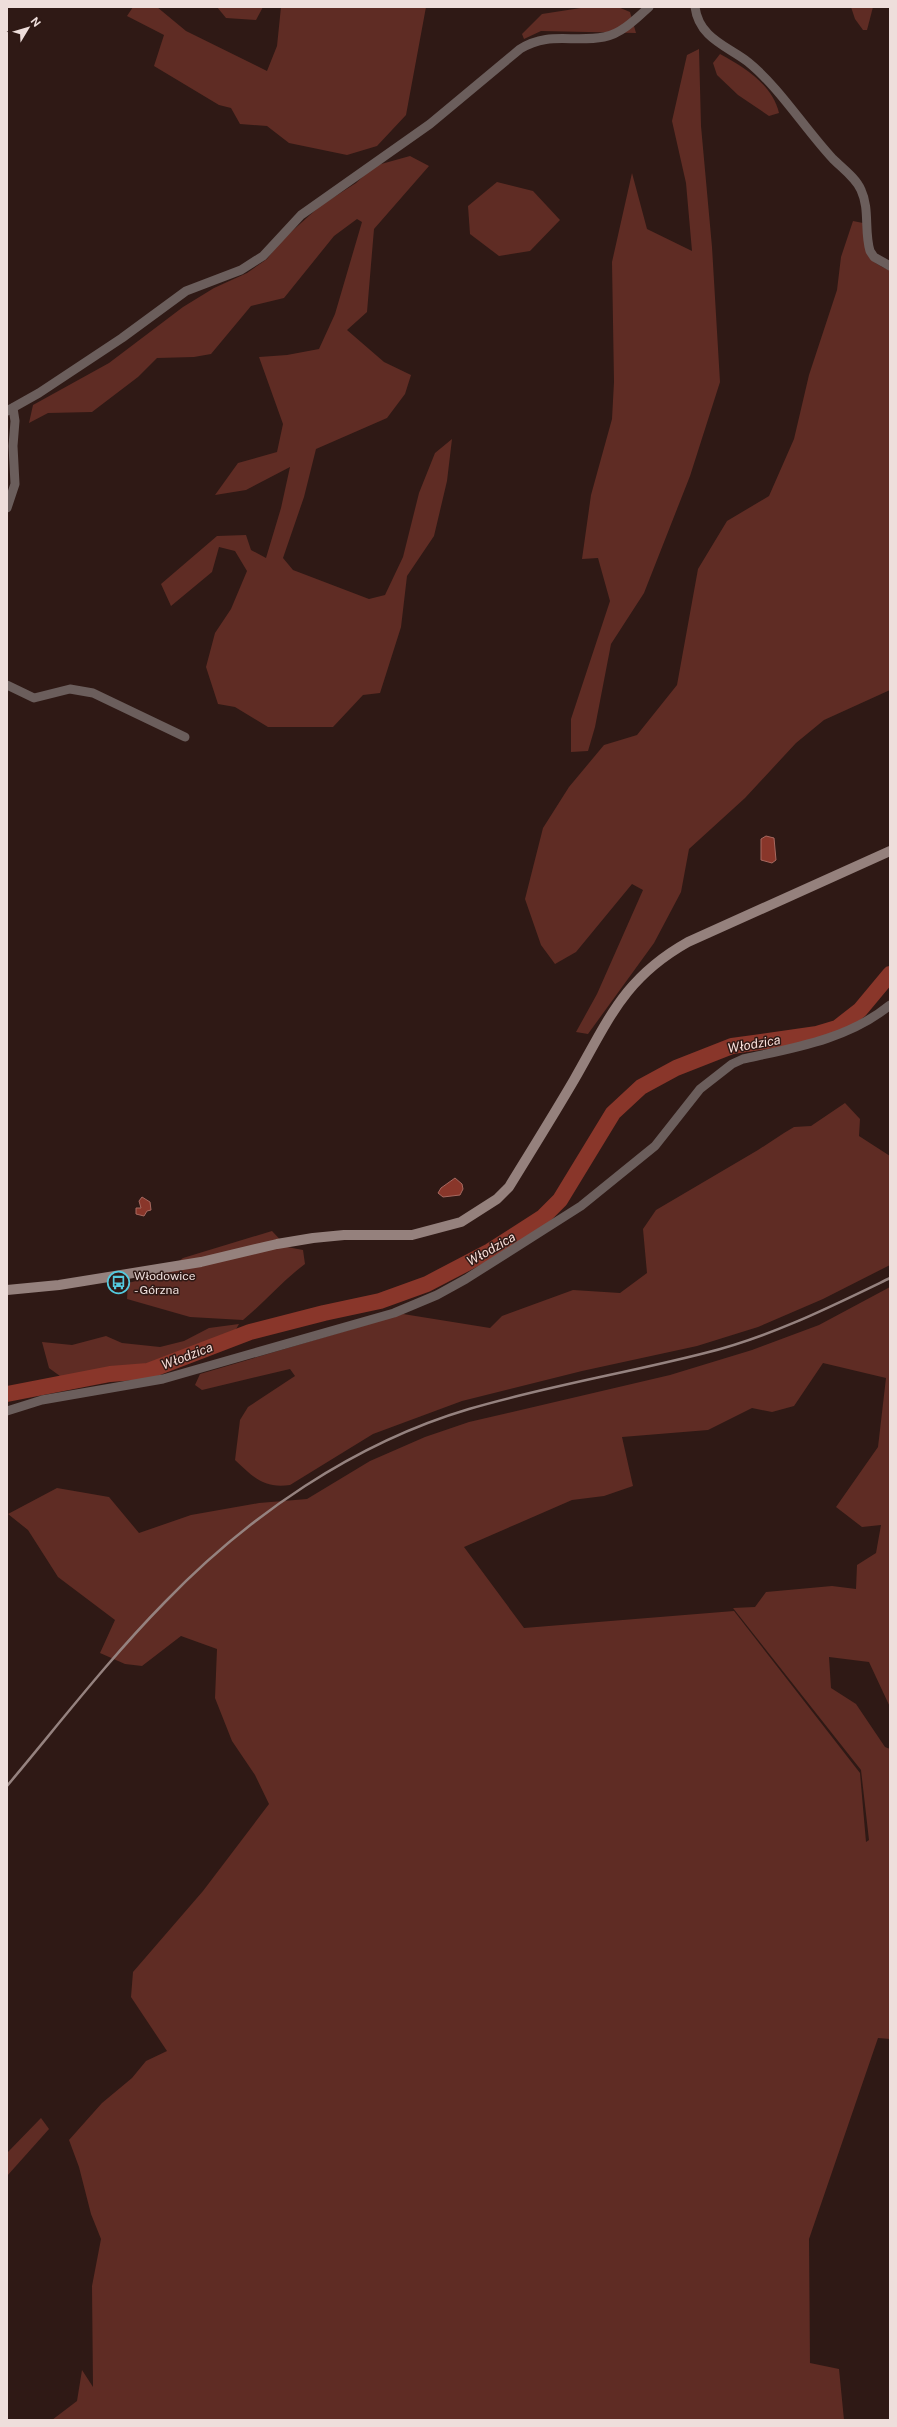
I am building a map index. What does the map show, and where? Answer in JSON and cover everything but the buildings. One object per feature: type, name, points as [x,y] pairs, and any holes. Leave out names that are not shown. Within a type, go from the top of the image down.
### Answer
[{"type":"street","points":[[7,508],[15,484],[13,446],[15,421],[10,409],[122,338],[186,291],[241,270],[263,256],[301,216],[430,124],[520,49],[532,41],[543,38],[584,39],[605,37],[629,25],[649,7]]},
{"type":"street","points":[[695,7],[699,21],[710,36],[716,42],[748,62],[763,77],[832,158],[855,182],[861,190],[864,200],[870,250],[874,257],[890,266]]},
{"type":"street","points":[[7,685],[34,698],[70,689],[93,694],[185,737]]},
{"type":"street","points":[[7,1290],[59,1285],[201,1262],[294,1241],[344,1235],[412,1234],[461,1222],[497,1199],[509,1187],[574,1079],[606,1022],[625,993],[644,972],[688,942],[890,851]]},
{"type":"street","points":[[7,1411],[42,1400],[163,1379],[394,1313],[437,1295],[466,1279],[581,1206],[655,1146],[700,1089],[732,1064],[743,1059],[831,1038],[863,1024],[890,1004]]},
{"type":"shaded area","points":[[133,7],[157,7],[186,31],[267,71],[277,46],[281,7],[426,7],[406,115],[377,146],[347,155],[289,143],[267,126],[240,124],[231,108],[219,105],[154,66],[164,35],[127,16]]},
{"type":"shaded area","points":[[217,7],[263,7],[256,20],[226,18]]},
{"type":"shaded area","points":[[587,7],[618,7],[630,12],[636,33],[541,31],[524,39],[522,34],[542,14]]},
{"type":"shaded area","points":[[851,7],[873,7],[867,30],[863,30],[855,19]]},
{"type":"shaded area","points":[[699,49],[701,126],[712,247],[720,382],[690,476],[644,593],[611,644],[595,727],[588,751],[571,752],[571,719],[610,601],[598,558],[582,559],[591,495],[612,419],[614,382],[612,262],[632,173],[647,229],[692,251],[686,183],[672,121],[687,55]]},
{"type":"shaded area","points":[[720,54],[748,71],[764,85],[779,113],[769,116],[738,95],[717,75],[713,63]]},
{"type":"shaded area","points":[[410,156],[429,166],[374,229],[367,312],[347,330],[384,362],[411,375],[405,394],[387,418],[316,449],[304,497],[283,558],[293,570],[369,599],[385,595],[403,557],[419,493],[435,453],[452,439],[447,481],[434,536],[407,576],[401,627],[380,693],[363,695],[333,727],[268,727],[235,707],[218,704],[206,667],[215,633],[231,609],[247,571],[235,551],[219,547],[212,572],[171,606],[161,584],[217,536],[246,535],[251,550],[266,558],[281,508],[290,467],[246,490],[215,495],[238,463],[277,452],[283,424],[259,357],[287,355],[319,349],[335,314],[362,222],[357,219],[334,236],[284,298],[251,306],[211,354],[194,357],[157,358],[138,377],[92,412],[48,413],[29,423],[33,405],[109,363],[183,307],[214,288],[247,273],[267,259],[281,241],[320,206],[356,183],[374,166]]},
{"type":"shaded area","points":[[497,182],[533,191],[560,220],[530,251],[499,256],[470,234],[468,206]]},
{"type":"shaded area","points":[[853,221],[863,223],[866,246],[870,258],[881,266],[890,270],[890,690],[824,720],[796,743],[745,798],[689,849],[681,892],[654,943],[588,1034],[576,1032],[597,994],[643,890],[632,884],[576,952],[555,964],[541,945],[525,899],[543,828],[569,787],[604,745],[637,735],[677,685],[698,569],[727,521],[769,496],[794,439],[809,375],[837,290],[841,257]]},
{"type":"shaded area","points":[[766,836],[774,838],[776,860],[772,863],[761,860],[761,839]]},
{"type":"shaded area","points":[[845,1103],[860,1119],[859,1136],[890,1156],[890,1265],[823,1299],[758,1327],[697,1346],[582,1371],[462,1401],[373,1434],[290,1485],[281,1486],[266,1483],[253,1476],[235,1460],[240,1420],[248,1407],[295,1376],[290,1369],[202,1390],[195,1385],[200,1374],[403,1314],[490,1328],[502,1316],[573,1290],[620,1293],[647,1273],[643,1229],[656,1210],[794,1127],[811,1126]]},
{"type":"shaded area","points":[[455,1178],[462,1184],[463,1189],[460,1195],[443,1197],[438,1193],[441,1188]]},
{"type":"shaded area","points":[[142,1197],[150,1202],[151,1210],[147,1211],[144,1216],[136,1214],[136,1208],[141,1208],[139,1201]]},
{"type":"shaded area","points":[[272,1231],[287,1247],[303,1250],[305,1264],[243,1320],[190,1317],[127,1299],[128,1283],[160,1275],[183,1258]]},
{"type":"shaded area","points":[[890,1287],[890,1707],[869,1662],[829,1657],[831,1688],[856,1704],[885,1747],[890,1749],[890,2039],[878,2038],[809,2239],[810,2363],[839,2369],[844,2420],[52,2420],[77,2401],[82,2370],[93,2387],[92,2286],[101,2239],[91,2214],[79,2167],[69,2140],[102,2103],[132,2078],[146,2061],[167,2051],[131,1997],[133,1972],[203,1891],[269,1804],[255,1775],[232,1741],[215,1698],[217,1649],[181,1636],[142,1666],[125,1664],[100,1653],[115,1620],[58,1577],[28,1530],[8,1514],[57,1488],[109,1497],[139,1533],[191,1515],[259,1503],[307,1499],[370,1461],[425,1437],[469,1422],[670,1375],[752,1350],[819,1325]],"holes":[[[823,1363],[886,1378],[878,1447],[836,1507],[862,1527],[881,1525],[876,1553],[857,1565],[856,1589],[832,1586],[766,1592],[755,1607],[733,1608],[861,1770],[869,1840],[866,1842],[860,1773],[734,1611],[524,1628],[464,1547],[572,1500],[604,1496],[633,1486],[622,1437],[708,1430],[752,1408],[772,1412],[794,1406]]]},
{"type":"shaded area","points":[[239,1324],[235,1331],[197,1346],[134,1378],[75,1387],[49,1368],[42,1342],[72,1345],[106,1336],[122,1343],[160,1347],[184,1341],[209,1328]]},
{"type":"shaded area","points":[[41,2118],[49,2129],[7,2176],[7,2153]]},
{"type":"waterway","name":"Włodzica","points":[[7,1394],[110,1374],[148,1371],[250,1332],[324,1313],[380,1301],[427,1284],[490,1251],[543,1217],[560,1200],[613,1113],[641,1087],[676,1068],[732,1046],[817,1034],[837,1028],[860,1010],[890,974]]},
{"type":"railway","points":[[7,1786],[124,1646],[197,1570],[231,1540],[267,1512],[344,1462],[385,1441],[426,1424],[469,1409],[557,1386],[705,1353],[753,1339],[845,1300],[890,1278]]},
{"type":"place","name":"Włodowice - Górzna","points":[[119,1283]]}]
